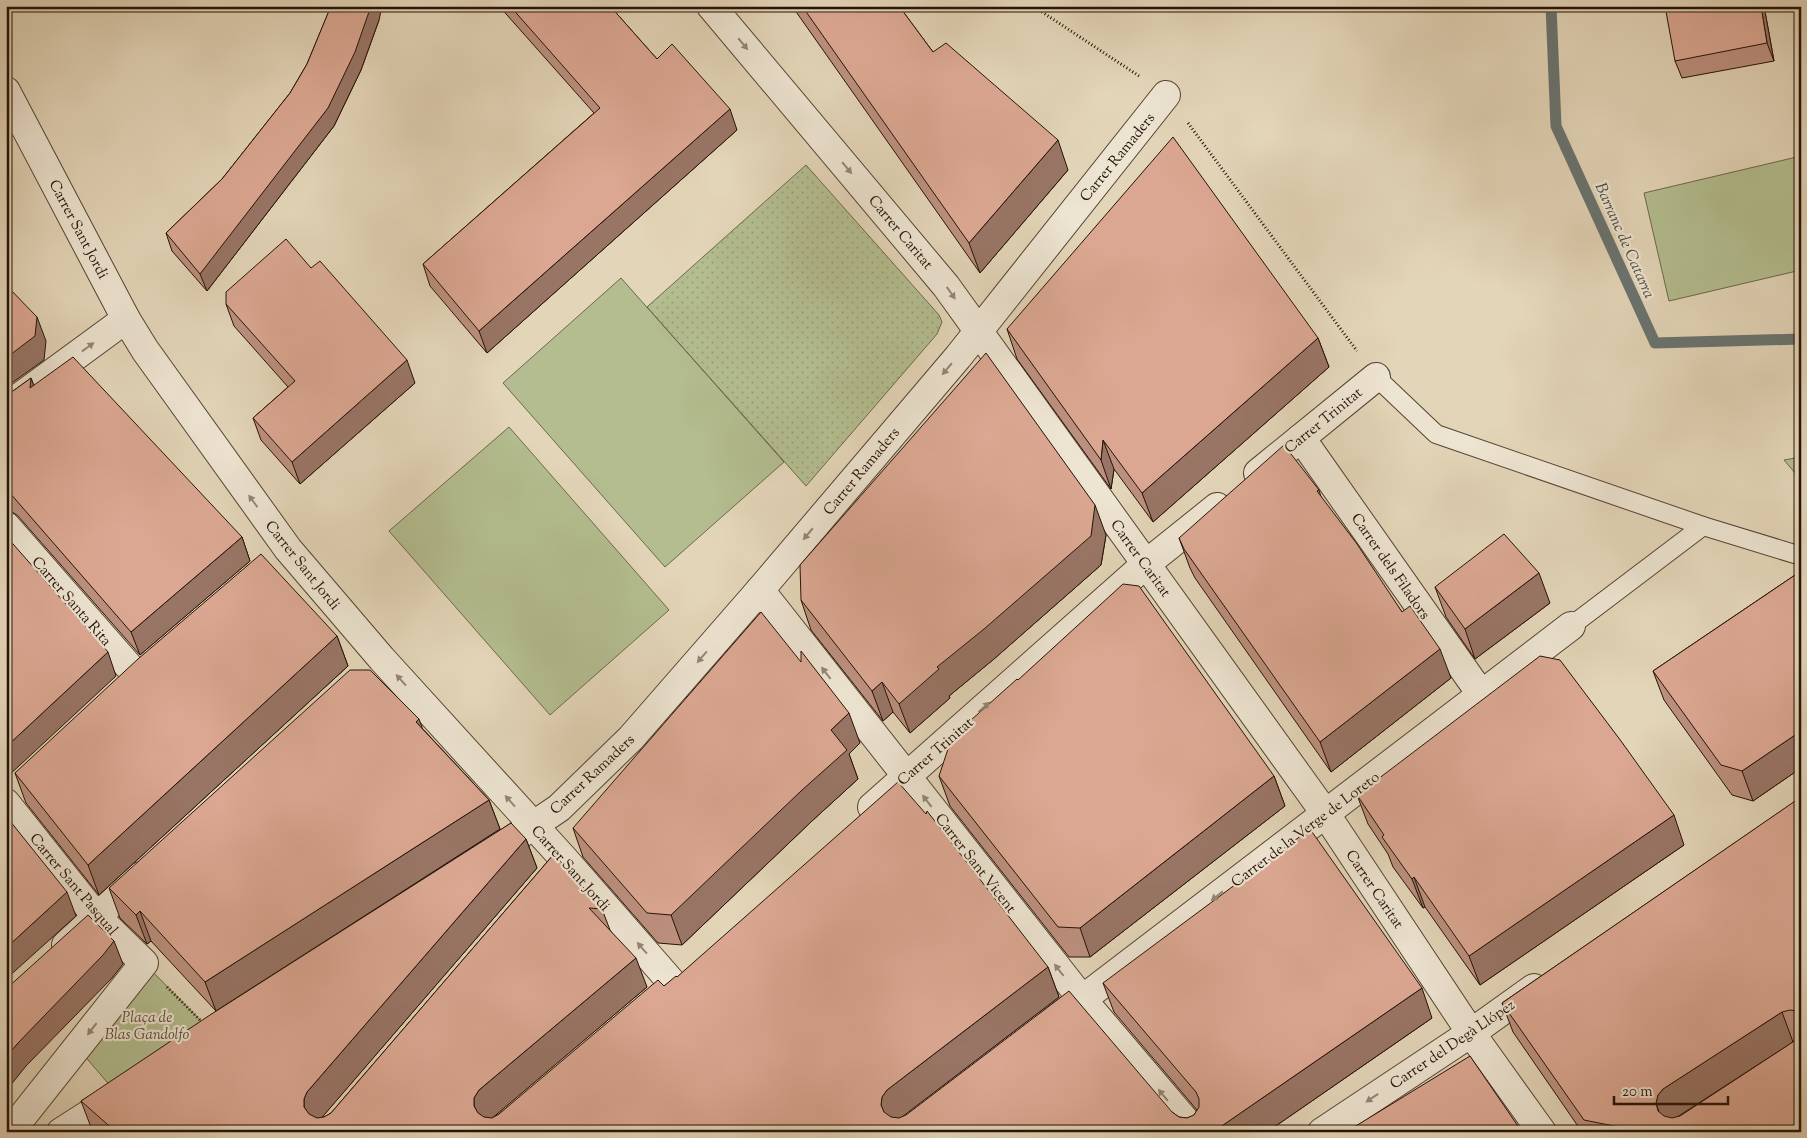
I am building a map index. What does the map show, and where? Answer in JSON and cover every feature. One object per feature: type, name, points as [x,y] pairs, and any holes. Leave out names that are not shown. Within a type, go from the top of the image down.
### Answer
[{"type":"street","name":"Carrer Caritat","points":[[711,6],[946,286],[1325,813],[1471,1033],[1542,1132]]},
{"type":"street","name":"Carrer Sant Jordi","points":[[6,91],[126,319],[280,556],[375,666],[533,827],[558,868],[666,991],[696,965]]},
{"type":"street","name":"Carrer Ramaders","points":[[467,869],[559,808],[631,738],[760,590],[978,332],[1166,95]]},
{"type":"street","points":[[6,407],[126,319]]},
{"type":"street","name":"Carrer Trinitat","points":[[856,821],[1146,564],[1376,377]]},
{"type":"street","name":"Carrer dels Filadors","points":[[1301,438],[1481,694]]},
{"type":"street","name":"Carrer Santa Rita","points":[[6,526],[146,670],[117,696]]},
{"type":"street","name":"Carrer Sant Vicent","points":[[760,590],[1082,1000],[1195,1132]]},
{"type":"street","name":"Carrer de la Verge de Loreto","points":[[1026,1042],[1571,626]]},
{"type":"street","name":"Carrer Sant Pasqual","points":[[11,797],[96,916],[144,963]]},
{"type":"street","points":[[48,961],[162,857]]},
{"type":"street","points":[[10,1132],[144,963]]},
{"type":"street","name":"Carrer del Degà Llópez","points":[[1322,1132],[1471,1033],[1552,976]]},
{"type":"street","points":[[70,1130],[133,1085]]},
{"type":"lane","points":[[1376,377],[1436,434],[1703,526],[1801,556]]},
{"type":"lane","name":"Carrer de la Verge de Loreto","points":[[1571,626],[1703,526]]},
{"type":"path","points":[[1033,6],[1166,95],[1376,377]]},
{"type":"path","points":[[144,963],[205,1025]]},
{"type":"green space","points":[[1801,156],[1801,270],[1669,301],[1644,193]]},
{"type":"green space","points":[[806,165],[939,315],[942,322],[937,334],[806,486],[647,307]]},
{"type":"green space","points":[[621,278],[784,462],[665,567],[503,383]]},
{"type":"green space","points":[[509,427],[669,610],[550,715],[389,531]]},
{"type":"green space","points":[[1801,457],[1801,480],[1784,460]]},
{"type":"green space","name":"Plaça de Blas Gandolfo","points":[[144,963],[212,1032],[118,1095],[77,1047]]},
{"type":"building","points":[[331,6],[371,6],[355,52],[328,108],[200,274],[166,233],[222,179],[290,93],[307,64]]},
{"type":"building","points":[[510,6],[610,6],[657,59],[672,44],[730,109],[479,331],[423,264],[600,108]]},
{"type":"building","points":[[802,6],[899,6],[933,52],[946,43],[1058,140],[969,243]]},
{"type":"building","points":[[1665,6],[1761,6],[1767,43],[1675,61]]},
{"type":"building","points":[[1173,137],[1318,338],[1142,493],[1103,440],[1101,460],[1007,329]]},
{"type":"building","points":[[286,239],[311,268],[320,261],[407,360],[292,462],[253,418],[295,381],[226,304],[226,292]]},
{"type":"building","points":[[6,285],[37,317],[35,336],[6,358]]},
{"type":"building","points":[[986,353],[1095,505],[1091,536],[984,629],[937,667],[939,669],[899,704],[882,682],[872,691],[801,600],[800,565]]},
{"type":"building","points":[[73,357],[242,537],[131,632],[6,490],[6,396],[31,378],[30,388]]},
{"type":"building","points":[[1284,445],[1319,490],[1317,491],[1357,544],[1402,612],[1410,606],[1440,649],[1320,742],[1184,549],[1179,538]]},
{"type":"building","points":[[1504,534],[1539,573],[1465,629],[1435,587]]},
{"type":"building","points":[[6,536],[108,652],[6,747]]},
{"type":"building","points":[[261,554],[337,636],[88,865],[15,773],[138,659]]},
{"type":"building","points":[[1801,571],[1801,731],[1742,771],[1721,765],[1653,671]]},
{"type":"building","points":[[1123,584],[1139,586],[1274,776],[1080,928],[1058,927],[939,776],[952,737],[1018,680]]},
{"type":"building","points":[[761,612],[801,662],[801,651],[849,713],[831,730],[847,750],[801,791],[671,915],[647,913],[573,828]]},
{"type":"building","points":[[1540,656],[1560,660],[1674,815],[1469,956],[1414,877],[1412,879],[1382,837],[1384,835],[1357,795]]},
{"type":"building","points":[[350,670],[370,670],[419,719],[416,722],[489,800],[205,982],[140,911],[136,915],[109,888]]},
{"type":"building","points":[[898,782],[926,814],[927,811],[1048,967],[887,1090],[882,1097],[881,1105],[884,1112],[891,1117],[899,1118],[906,1115],[1069,991],[1172,1112],[1179,1117],[1187,1118],[1194,1115],[1199,1107],[1199,1099],[1196,1092],[1103,983],[1310,829],[1422,988],[1213,1132],[116,1132],[81,1101],[210,1015],[511,823],[526,839],[307,1092],[304,1099],[304,1107],[309,1114],[317,1118],[331,1113],[554,854],[602,909],[589,908],[636,958],[479,1090],[474,1098],[474,1106],[478,1113],[484,1117],[492,1118],[658,980],[664,986],[677,977]]},
{"type":"building","points":[[1801,797],[1801,1015],[1797,1011],[1782,1012],[1663,1089],[1658,1095],[1656,1103],[1658,1111],[1664,1116],[1672,1118],[1680,1116],[1801,1036],[1801,1132],[1644,1132],[1584,1120],[1502,1003]]},
{"type":"building","points":[[6,816],[67,892],[6,948]]},
{"type":"building","points":[[88,915],[114,941],[6,1057],[6,989]]},
{"type":"building","points":[[1470,1056],[1522,1132],[1346,1132]]},
{"type":"building","points":[[58,1126],[63,1132],[51,1132]]},
{"type":"waterway","name":"Barranc de Catarra","points":[[1551,6],[1556,126],[1655,343],[1801,339]]}]
